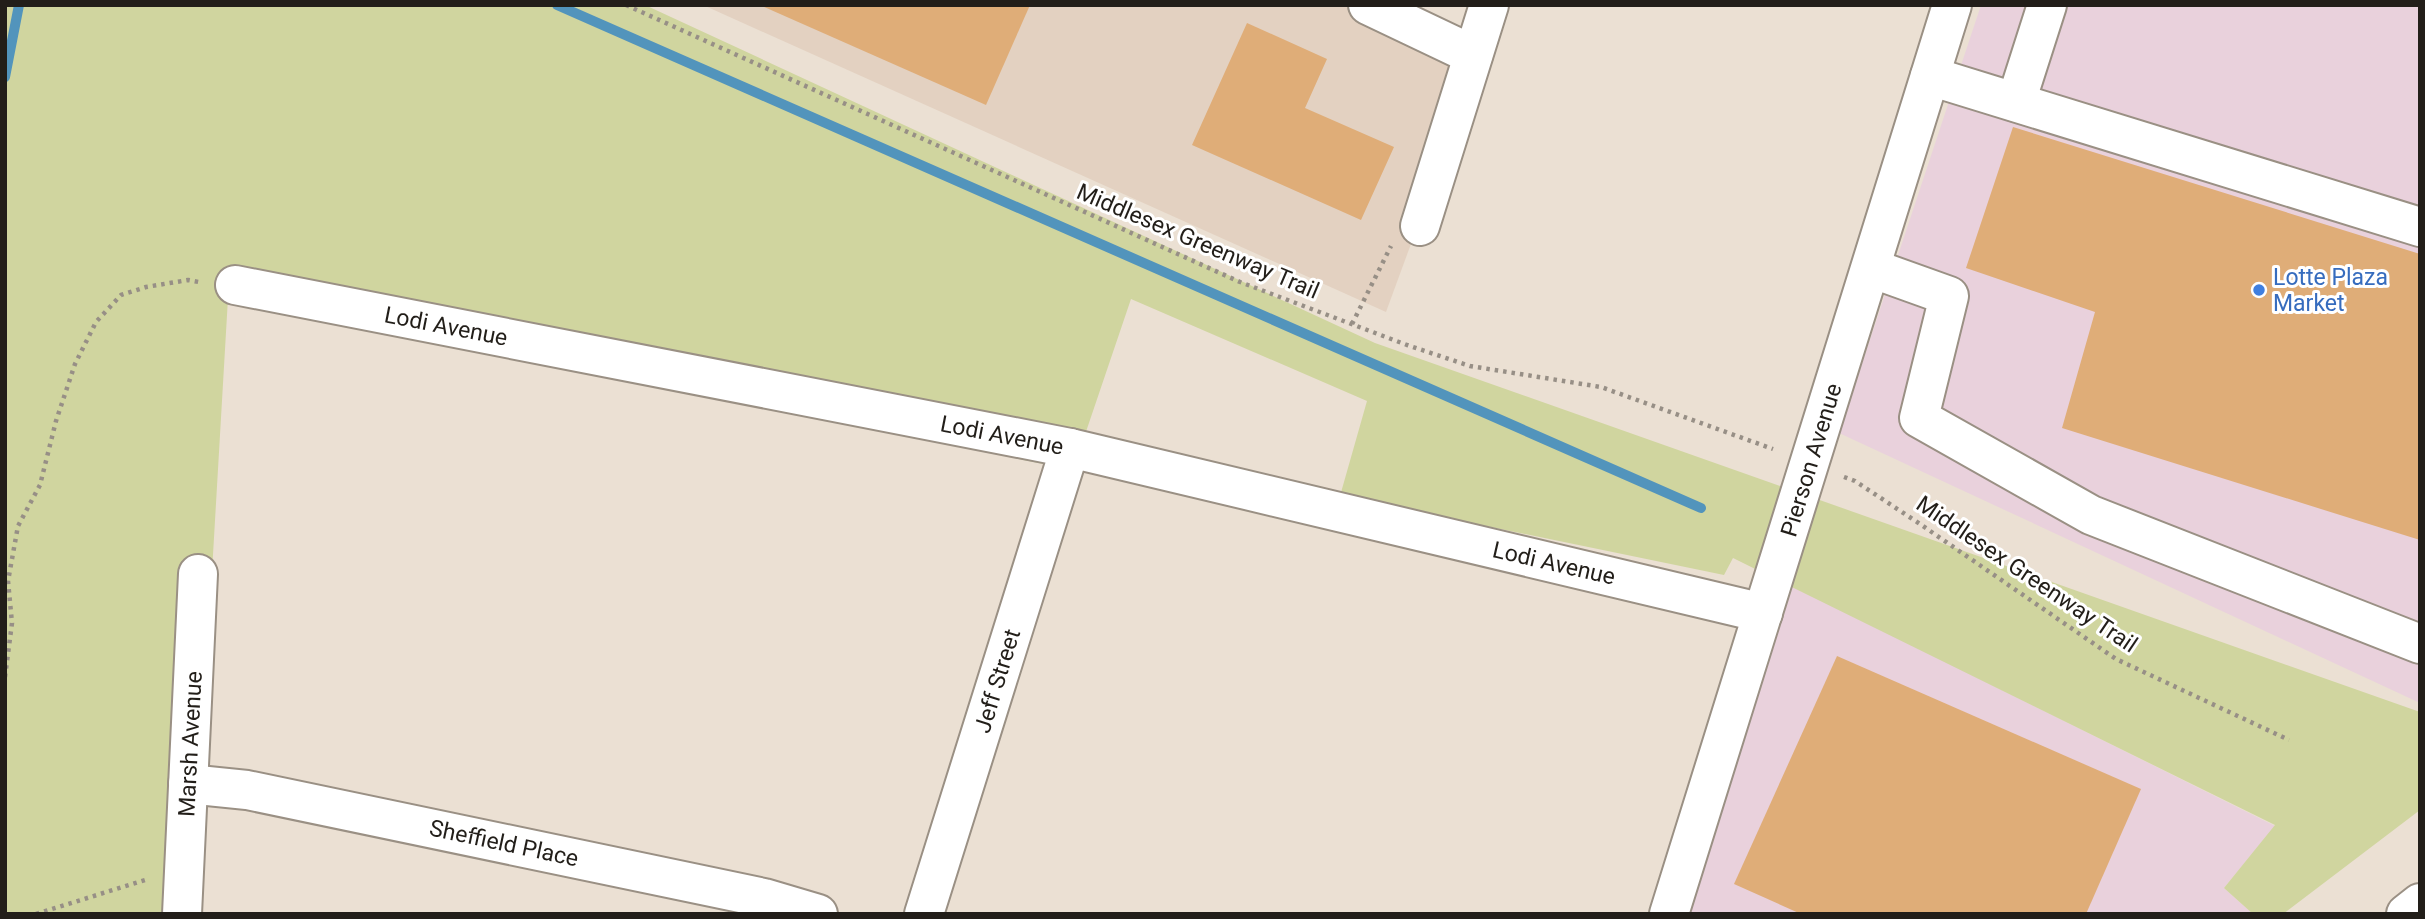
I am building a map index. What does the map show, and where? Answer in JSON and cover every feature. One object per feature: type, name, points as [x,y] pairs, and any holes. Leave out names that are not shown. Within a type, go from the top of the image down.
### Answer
[{"type":"main road","points":[[1368,5],[1473,55]]},
{"type":"main road","points":[[1420,226],[1489,5]]},
{"type":"main road","name":"Pierson Avenue","points":[[1669,914],[1952,5]]},
{"type":"main road","points":[[2016,102],[2047,5]]},
{"type":"main road","points":[[1930,76],[2420,227]]},
{"type":"main road","points":[[1871,268],[1949,296],[1919,418],[2091,515],[2420,644]]},
{"type":"main road","name":"Lodi Avenue","points":[[235,285],[1070,448],[1763,613]]},
{"type":"main road","name":"Jeff Street","points":[[924,914],[1070,448]]},
{"type":"main road","name":"Marsh Avenue","points":[[182,914],[198,574]]},
{"type":"main road","name":"Sheffield Place","points":[[188,784],[247,790],[764,898],[818,914]]},
{"type":"main road","points":[[2406,914],[2420,903]]},
{"type":"path","name":"Middlesex Greenway Trail","points":[[626,5],[1240,282],[1471,366],[1601,387],[1776,450]]},
{"type":"path","points":[[1352,324],[1399,230],[1420,226]]},
{"type":"path","points":[[5,677],[12,623],[8,581],[18,526],[40,485],[56,421],[75,363],[96,322],[121,295],[146,287],[188,281],[235,285]]},
{"type":"path","name":"Middlesex Greenway Trail","points":[[1834,473],[1855,481],[2116,659],[2288,740]]},
{"type":"path","points":[[36,914],[184,869]]},
{"type":"shaded area","points":[[703,5],[1347,5],[1477,64],[1386,312]]},
{"type":"shaded area","points":[[1981,5],[2420,5],[2420,703],[1839,433]]},
{"type":"shaded area","points":[[1793,586],[2275,826],[2224,888],[2253,914],[1687,914]]},
{"type":"green space","points":[[5,5],[645,5],[1375,343],[2420,712],[2420,810],[2283,914],[2253,914],[2224,888],[2275,825],[1733,558],[1724,575],[1340,496],[1367,401],[1131,299],[1073,470],[228,298],[192,914],[5,914]]},
{"type":"building","points":[[760,5],[1030,5],[986,105]]},
{"type":"building","points":[[1247,23],[1327,59],[1305,108],[1394,147],[1361,220],[1192,145]]},
{"type":"building","points":[[2013,127],[2420,254],[2420,540],[2062,428],[2095,312],[1966,268]]},
{"type":"building","points":[[1837,656],[2141,789],[2086,914],[1801,914],[1734,884]]},
{"type":"waterway","points":[[5,77],[19,5]]},
{"type":"waterway","points":[[557,5],[1701,508]]},
{"type":"place","name":"Lotte Plaza Market","points":[[2259,290]]}]
